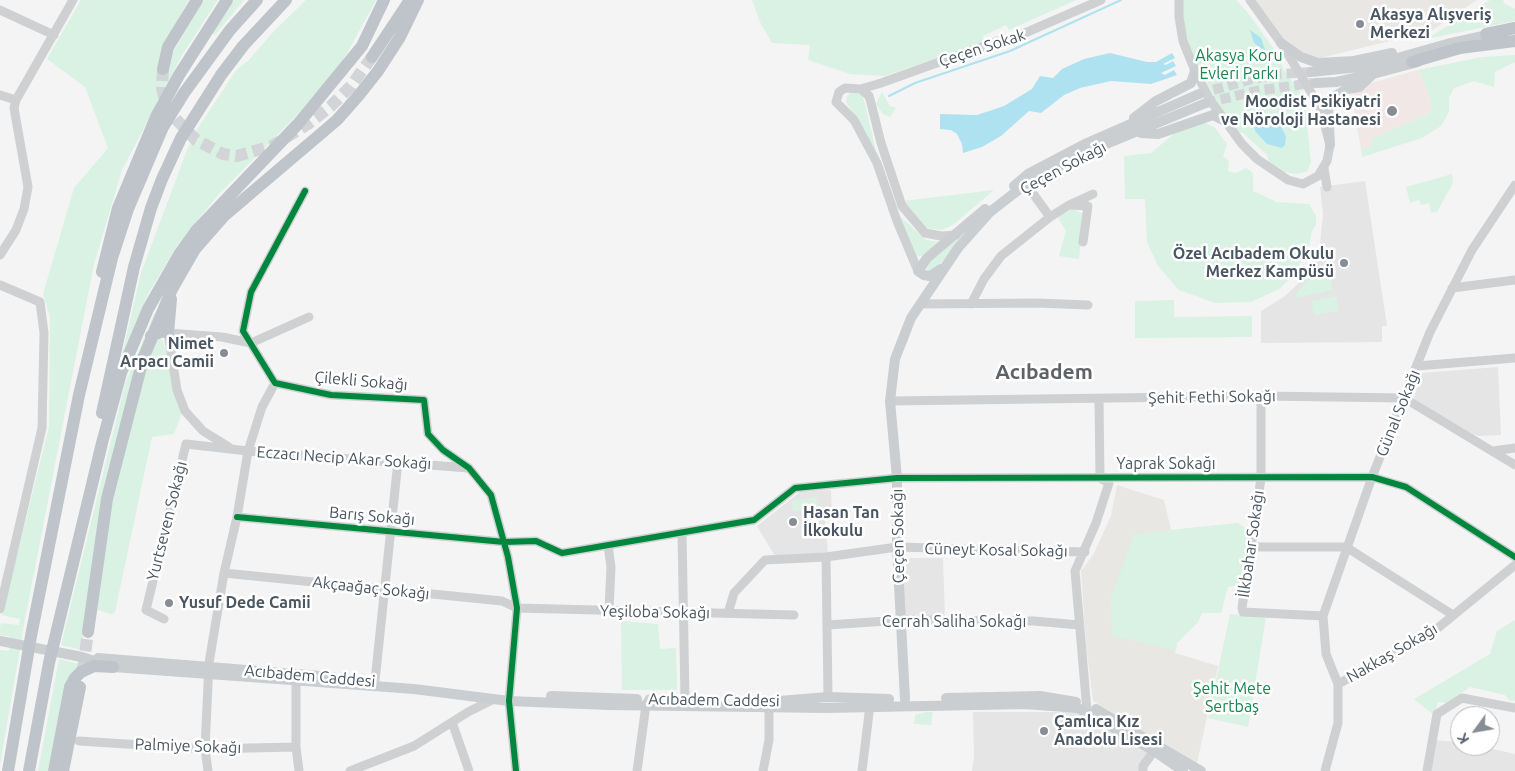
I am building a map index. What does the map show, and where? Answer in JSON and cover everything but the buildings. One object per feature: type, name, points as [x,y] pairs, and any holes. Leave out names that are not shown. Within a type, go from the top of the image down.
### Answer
[{"type":"highway","points":[[163,69],[168,46],[197,0]]},
{"type":"highway","points":[[93,336],[104,256],[118,208],[135,164],[156,117],[179,75],[227,0]]},
{"type":"highway","points":[[8,771],[31,636],[93,336],[112,258],[128,209],[163,128],[207,59],[257,0]]},
{"type":"highway","points":[[73,565],[120,327],[151,208],[181,138],[201,104],[243,46],[286,0]]},
{"type":"highway","points":[[29,771],[49,663],[121,374],[144,318],[163,281],[196,231],[298,124],[362,46],[384,0]]},
{"type":"highway","points":[[372,57],[409,4]]},
{"type":"highway","points":[[88,632],[107,499],[137,380],[151,336],[172,289],[195,249],[224,216],[336,120],[359,95],[378,71],[409,4]]},
{"type":"highway","points":[[1412,62],[1515,28]]},
{"type":"highway","points":[[1483,39],[1515,41]]},
{"type":"highway","points":[[151,336],[163,331],[168,332],[172,289]]},
{"type":"highway","points":[[54,771],[70,686],[81,672],[94,666],[113,667]]},
{"type":"highway","points":[[63,771],[80,687]]},
{"type":"main road","points":[[1281,43],[1311,61],[1327,64],[1515,33]]},
{"type":"main road","points":[[1310,72],[1369,66],[1447,44]]},
{"type":"main road","points":[[1315,83],[1336,82],[1373,74],[1412,62],[1438,60],[1478,50],[1515,46]]},
{"type":"main road","points":[[1121,128],[1156,101],[1192,83],[1195,72]]},
{"type":"main road","points":[[1330,145],[1328,107],[1334,96],[1347,89],[1359,87],[1373,74]]},
{"type":"main road","name":"Çeçen Sokağı","points":[[945,266],[930,276],[918,271],[928,258],[1028,174],[1086,143],[1199,94]]},
{"type":"main road","name":"Çeçen Sokağı","points":[[905,699],[897,547],[897,478],[890,401],[895,359],[911,318],[945,266],[990,212],[1026,184],[1087,152],[1206,104]]},
{"type":"main road","points":[[1138,132],[1158,134],[1213,115],[1223,120]]},
{"type":"main road","points":[[918,271],[930,291]]},
{"type":"main road","name":"Acıbadem Caddesi","points":[[0,641],[82,657],[209,672]]},
{"type":"main road","name":"Acıbadem Caddesi","points":[[82,657],[113,667],[375,681],[509,698]]},
{"type":"main road","name":"Acıbadem Caddesi","points":[[298,677],[414,689],[469,698],[494,699],[870,706],[1025,704],[1086,707],[1183,771]]},
{"type":"main road","name":"Acıbadem Caddesi","points":[[648,702],[685,700],[771,704],[828,697],[905,699],[1040,696],[1086,707],[1120,721],[1201,771]]},
{"type":"street","points":[[0,255],[16,230],[24,209],[28,187],[15,119],[14,108],[16,100],[73,0]]},
{"type":"street","name":"Çeçen Sokak","points":[[918,271],[896,221],[877,163],[854,120],[836,102],[839,92],[845,88],[861,89],[1027,33],[1101,0]]},
{"type":"street","points":[[1179,0],[1183,41],[1195,72],[1223,120],[1257,159],[1288,180],[1303,184],[1318,176],[1324,168],[1330,145],[1320,107],[1281,43],[1250,0]]},
{"type":"street","points":[[0,10],[54,35]]},
{"type":"street","points":[[861,89],[869,96],[872,103],[881,143],[902,206],[925,233],[941,236],[957,235]]},
{"type":"street","points":[[0,95],[16,100]]},
{"type":"street","points":[[1324,168],[1327,187]]},
{"type":"street","points":[[1026,184],[1050,217]]},
{"type":"street","name":"Günal Sokağı","points":[[1338,684],[1326,654],[1323,616],[1346,547],[1430,332],[1472,250],[1515,185]]},
{"type":"street","points":[[275,384],[243,331],[251,292],[305,191]]},
{"type":"street","points":[[971,304],[984,279],[1002,256],[1050,217],[1069,205],[1093,194]]},
{"type":"street","points":[[1069,205],[1088,206],[1083,242]]},
{"type":"street","points":[[1452,288],[1515,280]]},
{"type":"street","points":[[0,285],[40,302],[44,333],[42,428],[0,609]]},
{"type":"street","points":[[920,304],[1037,303],[1088,305]]},
{"type":"street","points":[[248,451],[222,443],[203,431],[185,411],[177,390],[168,332],[222,337],[250,343],[309,317]]},
{"type":"street","points":[[1417,366],[1515,358]]},
{"type":"street","name":"Eczacı Necip Akar Sokağı","points":[[208,771],[205,749],[209,672],[224,573],[237,517],[248,451],[262,407],[275,384]]},
{"type":"street","name":"Çilekli Sokağı","points":[[275,384],[330,395],[424,400],[428,434],[443,450],[469,468]]},
{"type":"street","name":"Şehit Fethi Sokağı","points":[[890,401],[1099,400],[1261,396],[1404,398],[1515,465]]},
{"type":"street","name":"İlkbahar Sokağı","points":[[1261,396],[1261,478],[1244,590],[1243,612],[1323,616]]},
{"type":"street","points":[[1086,707],[1075,571],[1085,552],[1109,483],[1100,478],[1099,400]]},
{"type":"street","name":"Yurtseven Sokağı","points":[[164,619],[146,610],[186,444],[248,451]]},
{"type":"street","points":[[1493,451],[1515,448]]},
{"type":"street","name":"Eczacı Necip Akar Sokağı","points":[[248,451],[398,461],[469,468]]},
{"type":"street","points":[[375,681],[398,461]]},
{"type":"street","points":[[469,468],[491,495],[504,542],[516,608],[509,698],[516,771]]},
{"type":"street","name":"Yaprak Sokağı","points":[[795,488],[897,478],[1372,478],[1406,487],[1515,557]]},
{"type":"street","name":"Barış Sokağı","points":[[237,517],[504,542],[536,541],[562,553],[754,520],[795,488]]},
{"type":"street","points":[[682,532],[685,700]]},
{"type":"street","points":[[608,545],[611,567],[608,610]]},
{"type":"street","points":[[1252,546],[1346,547],[1453,615]]},
{"type":"street","name":"Cüneyt Kosal Sokağı","points":[[728,613],[734,593],[765,560],[826,557],[897,547],[1085,552]]},
{"type":"street","points":[[826,557],[828,697]]},
{"type":"street","name":"Nakkaş Sokağı","points":[[1338,684],[1428,636],[1515,565]]},
{"type":"street","name":"Akçaağaç Sokağı","points":[[224,573],[502,601],[516,608]]},
{"type":"street","name":"Yeşiloba Sokağı","points":[[516,608],[794,615]]},
{"type":"street","name":"Cerrah Saliha Sokağı","points":[[828,625],[901,620],[1034,621],[1079,625]]},
{"type":"street","points":[[298,677],[296,747],[299,771]]},
{"type":"street","points":[[1324,771],[1338,723],[1338,684]]},
{"type":"street","points":[[468,712],[469,698]]},
{"type":"street","points":[[1427,771],[1437,714],[1462,698],[1515,708]]},
{"type":"street","points":[[350,771],[396,755],[468,712],[494,699]]},
{"type":"street","points":[[637,771],[648,702]]},
{"type":"street","points":[[763,771],[769,740],[771,704]]},
{"type":"street","points":[[862,771],[870,706]]},
{"type":"street","points":[[452,722],[469,771]]},
{"type":"street","name":"Palmiye Sokağı","points":[[80,741],[205,749],[296,747]]},
{"type":"street","points":[[1143,771],[1143,766],[1154,751]]},
{"type":"shaded area","points":[[1254,0],[1477,0],[1431,31],[1320,58],[1302,53],[1284,42]]},
{"type":"shaded area","name":"Moodist Psikiyatri ve Nöroloji Hastanesi","points":[[1418,70],[1429,95],[1431,108],[1428,114],[1373,138],[1371,146],[1361,149],[1351,94],[1361,91],[1371,83]]},
{"type":"shaded area","name":"Özel Acıbadem Okulu Merkez Kampüsü","points":[[1365,181],[1387,326],[1382,326],[1382,342],[1261,343],[1261,311],[1285,296],[1304,278],[1320,245],[1323,214],[1320,187]]},
{"type":"shaded area","points":[[1498,367],[1501,435],[1479,436],[1468,433],[1414,399],[1420,373]]},
{"type":"shaded area","points":[[1117,485],[1164,500],[1171,530],[1238,523],[1250,532],[1239,585],[1227,587],[1221,613],[1202,613],[1198,622],[1177,643],[1175,653],[1218,666],[1197,763],[1093,701],[1086,645],[1081,571],[1093,555],[1111,516]]},
{"type":"shaded area","name":"Hasan Tan İlkokulu","points":[[831,490],[832,518],[825,519],[828,553],[775,556],[757,526],[800,492]]},
{"type":"shaded area","points":[[903,558],[943,558],[945,617],[903,617]]},
{"type":"shaded area","name":"Çamlıca Kız Anadolu Lisesi","points":[[973,712],[1080,712],[1149,751],[1142,771],[972,771],[974,757]]},
{"type":"shaded area","points":[[1431,740],[1450,741],[1450,756],[1500,756],[1500,751],[1515,754],[1515,771],[1427,771]]},
{"type":"green space","points":[[81,0],[189,0],[170,34],[173,52],[204,0],[218,0],[182,55],[122,170],[94,264],[25,619],[0,765],[0,650],[9,651],[10,637],[0,635],[0,627],[1,623],[19,625],[20,619],[2,615],[49,427],[50,317],[43,294],[74,188],[108,148],[85,87],[47,59]]},
{"type":"green space","points":[[234,0],[244,0],[215,35],[212,33]]},
{"type":"green space","points":[[306,0],[376,0],[340,66],[296,116],[218,195],[176,247],[147,296],[122,355],[141,273],[187,150],[198,128],[237,69],[248,61],[275,30]]},
{"type":"green space","points":[[752,0],[1076,0],[1009,30],[1006,25],[983,36],[985,42],[884,76],[850,74],[808,60],[810,45],[772,43],[761,24]]},
{"type":"green space","name":"Akasya Koru Evleri Parkı","points":[[1183,0],[1236,0],[1248,13],[1279,56],[1283,69],[1311,107],[1305,106],[1311,162],[1307,172],[1295,174],[1276,170],[1269,163],[1267,155],[1243,133],[1238,133],[1221,110],[1192,55],[1183,25]]},
{"type":"green space","points":[[1490,0],[1503,0],[1504,3],[1515,9],[1515,21],[1426,39]]},
{"type":"green space","points":[[1515,55],[1515,62],[1495,72],[1494,87],[1474,81],[1454,88],[1449,98],[1449,112],[1441,126],[1422,138],[1362,157],[1361,149],[1371,146],[1373,138],[1428,114],[1431,108],[1429,95],[1418,70],[1482,57]]},
{"type":"green space","points":[[851,92],[861,94],[864,100],[877,155],[846,102]]},
{"type":"green space","points":[[882,92],[890,106],[896,108],[890,117],[883,114],[876,104]]},
{"type":"green space","points":[[1204,122],[1214,127],[1227,144],[1223,156],[1229,161],[1228,171],[1236,173],[1246,168],[1253,173],[1253,191],[1277,202],[1309,204],[1316,216],[1316,224],[1312,231],[1309,246],[1294,275],[1279,289],[1251,302],[1215,303],[1179,290],[1158,266],[1147,242],[1145,199],[1125,199],[1124,156],[1151,153],[1176,132]]},
{"type":"green space","points":[[1452,174],[1453,183],[1437,212],[1431,213],[1429,203],[1421,205],[1419,200],[1410,203],[1406,187]]},
{"type":"green space","points":[[994,190],[953,225],[942,230],[925,228],[903,201]]},
{"type":"green space","points":[[1073,209],[1083,214],[1079,259],[1059,256],[1066,231],[1057,216]]},
{"type":"green space","points":[[902,218],[926,240],[941,242],[921,256],[913,257],[900,219]]},
{"type":"green space","points":[[978,220],[935,270],[930,271],[926,269],[924,266]]},
{"type":"green space","points":[[1314,269],[1330,272],[1332,290],[1296,298],[1296,295]]},
{"type":"green space","points":[[1336,296],[1339,311],[1314,315],[1311,301]]},
{"type":"green space","points":[[1174,300],[1174,317],[1252,316],[1252,337],[1135,338],[1135,301]]},
{"type":"green space","points":[[158,313],[148,335],[84,625],[82,650],[61,645],[125,384],[154,314]]},
{"type":"green space","points":[[162,339],[185,405],[174,434],[152,437],[115,612],[111,614],[98,610],[97,599],[111,500],[146,362],[155,341]]},
{"type":"green space","points":[[816,497],[818,508],[793,511],[792,501]]},
{"type":"green space","points":[[1238,523],[1250,532],[1239,585],[1228,587],[1221,613],[1202,613],[1198,622],[1177,642],[1176,650],[1112,636],[1111,598],[1134,534]]},
{"type":"green space","name":"Şehit Mete Sertbaş","points":[[1230,614],[1266,617],[1248,727],[1208,718]]},
{"type":"green space","points":[[1515,620],[1515,701],[1509,700],[1505,695],[1470,687],[1447,703],[1438,702],[1434,715],[1414,699],[1490,654],[1497,631]]},
{"type":"green space","points":[[621,621],[658,624],[660,649],[676,648],[677,690],[622,690]]},
{"type":"green space","points":[[59,659],[83,665],[50,771],[38,771]]},
{"type":"green space","points":[[933,712],[931,725],[914,724],[915,715]]},
{"type":"water","points":[[1250,30],[1261,38],[1266,52],[1254,43]]},
{"type":"water","points":[[1110,53],[1147,62],[1156,62],[1172,53],[1175,58],[1163,64],[1166,65],[1173,61],[1176,66],[1161,73],[1165,75],[1174,70],[1177,75],[1151,84],[1111,81],[1080,88],[1064,95],[1041,113],[1029,111],[1001,136],[982,147],[963,153],[962,144],[957,134],[951,130],[940,129],[940,114],[977,115],[1004,106],[1032,89],[1040,76],[1053,78],[1062,69],[1084,59]]},
{"type":"water","points":[[1258,114],[1272,117],[1281,127],[1286,136],[1285,145],[1282,148],[1267,144],[1255,131],[1253,119]]},
{"type":"waterway","points":[[889,96],[915,83],[1010,51],[1121,0]]},
{"type":"tunnel","points":[[163,69],[162,88],[168,111],[196,140],[223,154],[237,156],[272,146],[308,124],[331,106],[351,86],[372,57]]},
{"type":"tunnel","points":[[1199,94],[1252,79],[1281,74],[1311,72]]},
{"type":"tunnel","points":[[1206,103],[1256,91],[1313,83]]},
{"type":"tunnel","points":[[83,669],[88,632]]},
{"type":"cycle path","points":[[305,191],[251,292],[243,331],[275,383],[331,395],[424,400],[428,434],[443,450],[469,468],[491,495],[508,557],[517,608],[509,701],[516,771]]},
{"type":"cycle path","points":[[237,517],[504,542],[536,541],[562,553],[754,520],[795,488],[897,478],[1372,477],[1406,487],[1515,557]]},
{"type":"place","name":"Akasya Alışveriş Merkezi","points":[[1360,24]]},
{"type":"place","name":"Moodist Psikiyatri ve Nöroloji Hastanesi","points":[[1392,111]]},
{"type":"place","name":"Özel Acıbadem Okulu Merkez Kampüsü","points":[[1344,263]]},
{"type":"place","name":"Nimet Arpacı Camii","points":[[224,353]]},
{"type":"place","name":"Hasan Tan İlkokulu","points":[[793,522]]},
{"type":"place","name":"Yusuf Dede Camii","points":[[169,603]]},
{"type":"place","name":"Çamlıca Kız Anadolu Lisesi","points":[[1044,731]]},
{"type":"district","name":"Acıbadem","points":[[1044,372]]}]
